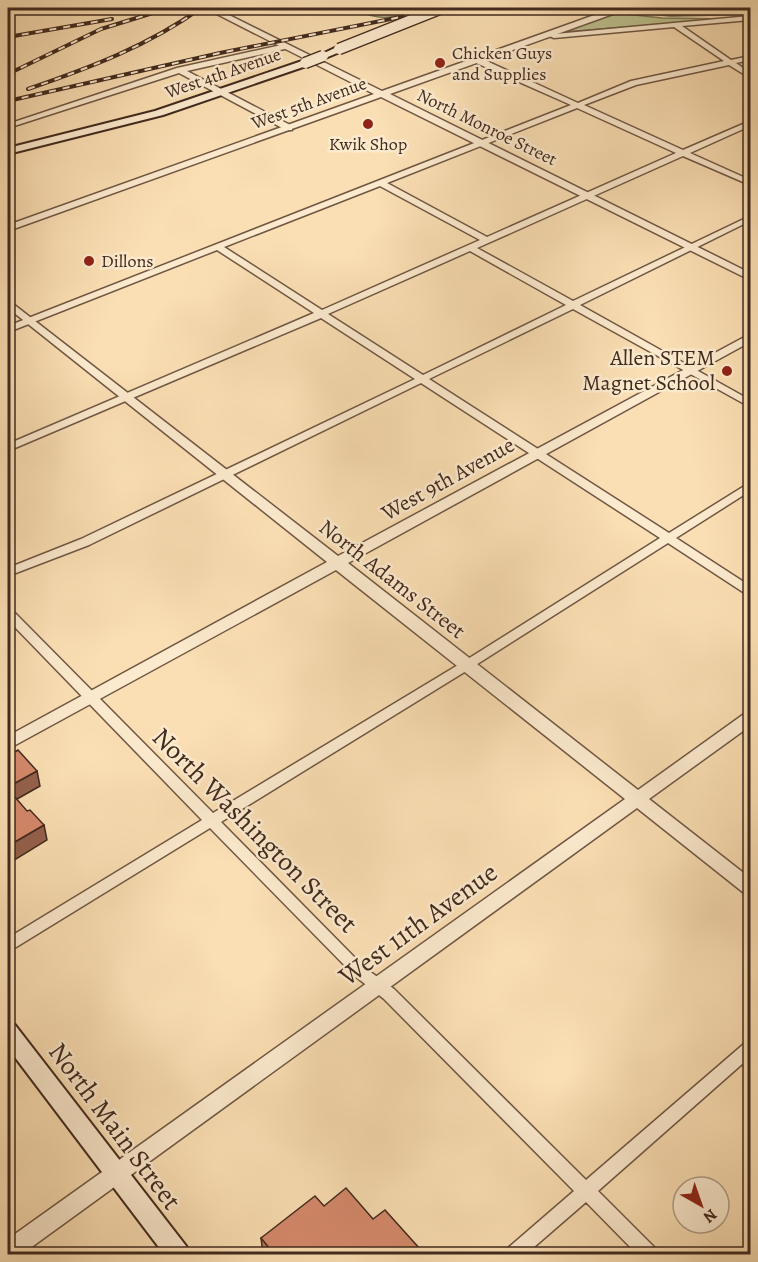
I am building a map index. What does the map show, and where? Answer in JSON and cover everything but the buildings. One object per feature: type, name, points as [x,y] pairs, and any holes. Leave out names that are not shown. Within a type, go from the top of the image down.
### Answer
[{"type":"main road","name":"West 4th Avenue","points":[[8,151],[95,130],[223,92],[305,63],[442,8]]},
{"type":"main road","name":"North Main Street","points":[[8,1032],[178,1254]]},
{"type":"street","name":"North Monroe Street","points":[[209,8],[750,277]]},
{"type":"street","name":"West 5th Avenue","points":[[8,228],[621,8]]},
{"type":"street","points":[[549,34],[554,36],[750,18]]},
{"type":"street","points":[[677,26],[750,76]]},
{"type":"street","points":[[8,126],[180,69],[286,46]]},
{"type":"street","points":[[8,329],[576,105],[648,79],[750,58]]},
{"type":"street","points":[[477,60],[750,183]]},
{"type":"street","points":[[180,69],[289,128]]},
{"type":"street","points":[[8,448],[321,314],[750,123]]},
{"type":"street","points":[[381,183],[486,240]]},
{"type":"street","points":[[8,572],[85,542],[226,476],[750,218]]},
{"type":"street","points":[[218,246],[750,591]]},
{"type":"street","points":[[469,247],[750,404]]},
{"type":"street","name":"North Adams Street","points":[[8,303],[750,888]]},
{"type":"street","name":"West 9th Avenue","points":[[8,743],[339,564],[750,336]]},
{"type":"street","points":[[8,945],[467,665],[750,487]]},
{"type":"street","name":"North Washington Street","points":[[8,613],[210,822],[377,986],[389,994],[649,1254]]},
{"type":"street","name":"West 11th Avenue","points":[[8,1252],[750,718]]},
{"type":"street","points":[[514,1254],[750,1048]]},
{"type":"green space","points":[[347,8],[422,8],[392,17],[376,17]]},
{"type":"green space","points":[[616,13],[662,18],[724,19],[564,32]]},
{"type":"waterway","points":[[602,8],[671,16],[750,14]]},
{"type":"railway","points":[[8,74],[101,29],[169,8]]},
{"type":"railway","points":[[28,89],[96,64],[139,45],[201,8]]},
{"type":"railway","points":[[8,101],[220,53],[446,8]]},
{"type":"railway","points":[[8,37],[112,19]]},
{"type":"place","name":"Chicken Guys and Supplies","points":[[440,63]]},
{"type":"place","name":"Kwik Shop","points":[[368,124]]},
{"type":"place","name":"Dillons","points":[[89,261]]},
{"type":"place","name":"Allen STEM Magnet School","points":[[727,371]]}]
